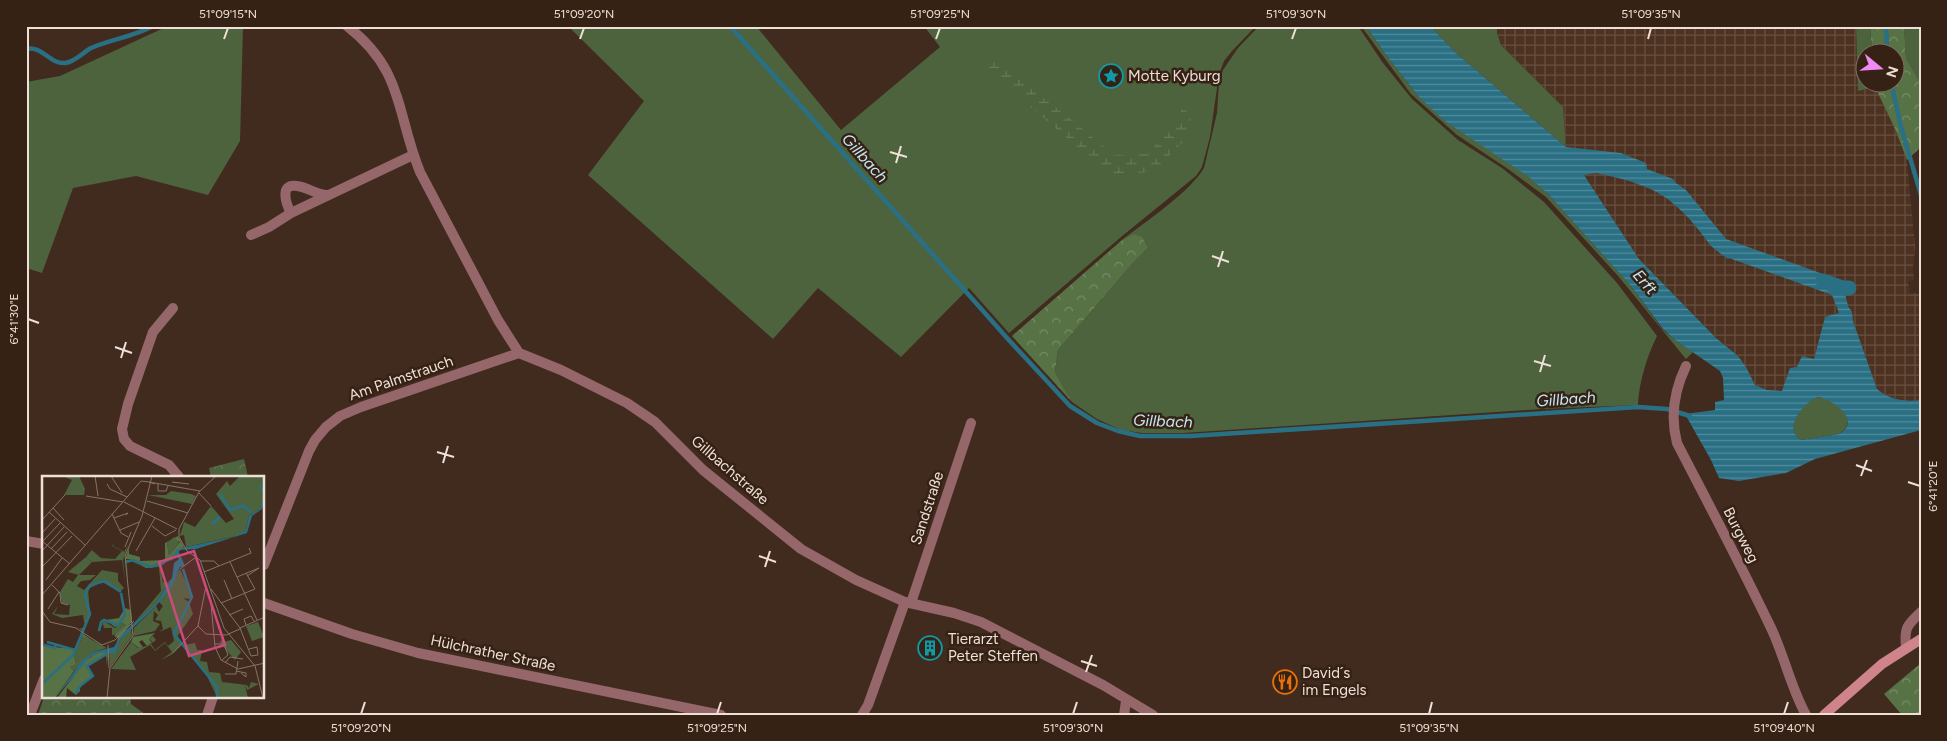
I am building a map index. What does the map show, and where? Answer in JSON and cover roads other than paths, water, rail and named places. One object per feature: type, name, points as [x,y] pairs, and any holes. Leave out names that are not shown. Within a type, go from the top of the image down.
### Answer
[{"type":"main road","points":[[1824,715],[1882,664],[1921,639]]},
{"type":"street","points":[[347,26],[379,57],[389,74],[402,111],[413,155],[420,172],[494,312],[519,353]]},
{"type":"street","points":[[251,235],[269,227],[291,213],[413,155]]},
{"type":"street","points":[[291,213],[285,200],[285,192],[291,186],[297,186],[316,194],[328,195]]},
{"type":"street","points":[[174,308],[153,332],[128,404],[122,429],[124,439],[130,446],[169,464],[178,476]]},
{"type":"street","name":"Am Palmstrauch","points":[[265,562],[309,451],[326,427],[340,416],[361,406],[519,353]]},
{"type":"street","name":"Gillbachstraße","points":[[519,353],[561,370],[627,403],[655,422],[703,470],[801,549],[856,580],[908,603],[954,613],[981,622],[1119,694],[1126,701],[1153,715]]},
{"type":"street","name":"Burgweg","points":[[1686,366],[1680,379],[1674,402],[1673,426],[1677,443],[1782,651],[1798,700],[1806,715]]},
{"type":"street","name":"Sandstraße","points":[[862,715],[868,705],[908,603],[971,423]]},
{"type":"street","points":[[26,541],[42,544]]},
{"type":"street","name":"Hülchrather Straße","points":[[265,603],[352,634],[418,653],[721,715]]},
{"type":"street","points":[[1906,647],[1906,628],[1921,612]]},
{"type":"street","points":[[30,715],[42,684]]},
{"type":"street","points":[[207,715],[213,698]]},
{"type":"street","points":[[1124,715],[1126,701]]},
{"type":"water","name":"Erft","points":[[1366,26],[1430,26],[1456,53],[1566,147],[1621,153],[1646,163],[1647,169],[1673,179],[1686,190],[1726,239],[1842,281],[1848,306],[1852,312],[1853,321],[1877,389],[1887,396],[1898,399],[1909,401],[1921,400],[1921,430],[1815,459],[1786,473],[1739,481],[1719,478],[1685,414],[1715,410],[1715,402],[1724,400],[1723,378],[1720,371],[1675,340],[1663,329],[1630,285],[1548,194],[1529,177],[1445,121],[1418,96]],"holes":[[[1596,173],[1639,184],[1669,200],[1695,225],[1710,245],[1728,259],[1832,295],[1839,313],[1825,317],[1814,359],[1802,356],[1797,367],[1790,368],[1782,391],[1767,390],[1755,385],[1738,356],[1716,338],[1639,259],[1584,175]],[[1818,397],[1838,407],[1847,417],[1848,423],[1839,434],[1801,440],[1796,435],[1794,422],[1801,410]]]},
{"type":"waterway","name":"Gillbach","points":[[26,49],[32,48],[54,61],[65,63],[75,59],[91,48],[138,33],[153,26]]},
{"type":"waterway","name":"Gillbach","points":[[730,26],[1007,338],[1070,406],[1097,423],[1118,431],[1140,436],[1191,436],[1638,407],[1667,409],[1690,416]]},
{"type":"waterway","points":[[1886,26],[1887,42]]},
{"type":"waterway","points":[[1893,92],[1901,127],[1921,195]]},
{"type":"waterway","points":[[1823,281],[1843,288],[1849,288]]},
{"type":"place","name":"Motte Kyburg","points":[[1111,76]]},
{"type":"place","name":"Tierarzt Peter Steffen","points":[[930,648]]},
{"type":"place","name":"David´s im Engels","points":[[1285,682]]}]
